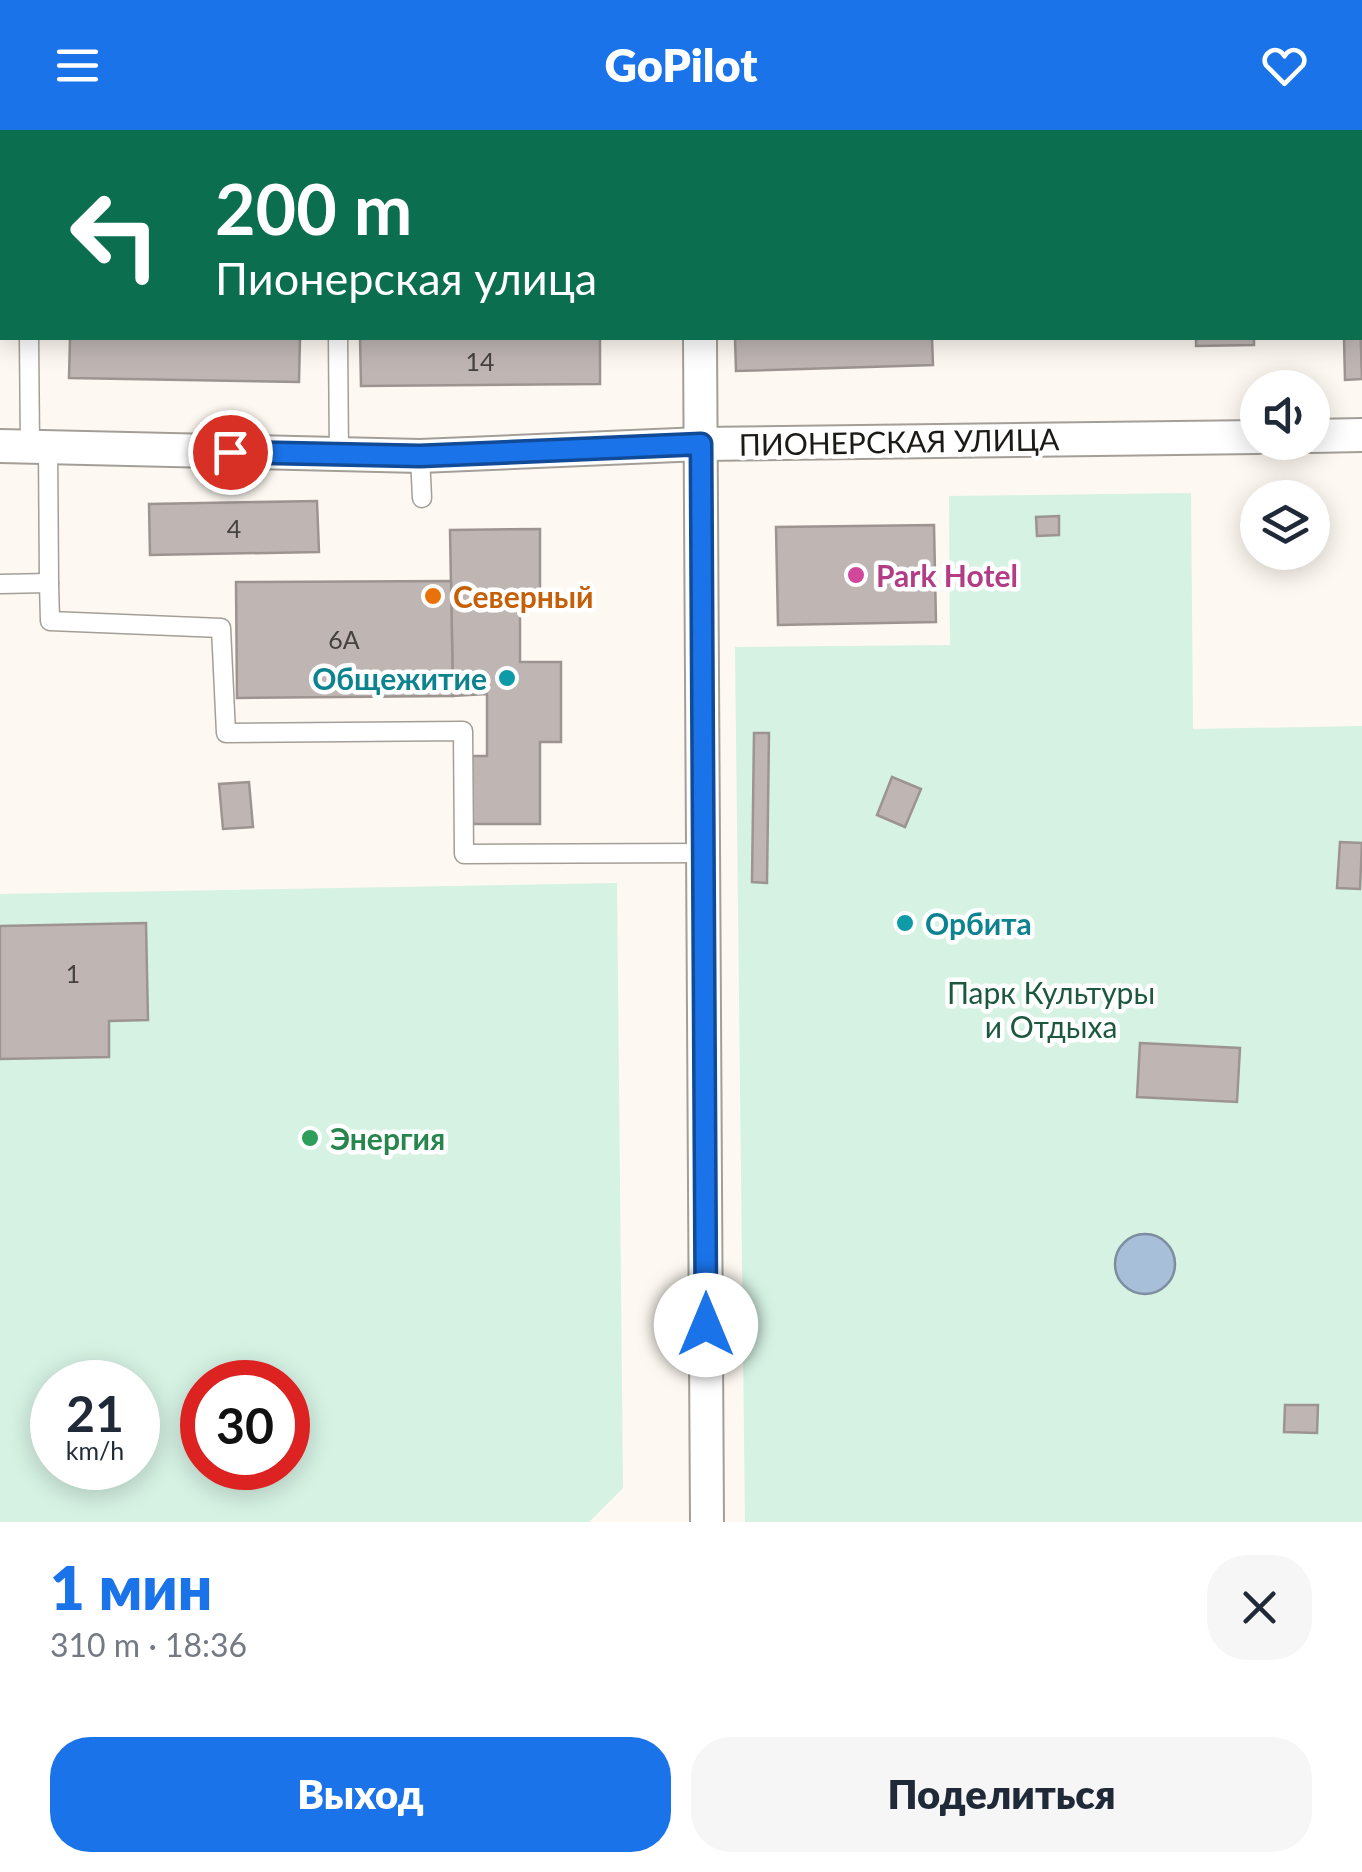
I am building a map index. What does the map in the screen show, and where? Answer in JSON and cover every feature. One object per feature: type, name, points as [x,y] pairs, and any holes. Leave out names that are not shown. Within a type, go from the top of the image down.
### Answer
[{"type":"street","points":[[700,340],[707,1522]]},
{"type":"street","points":[[1330,436],[1362,435]]},
{"type":"street","name":"ПИОНЕРСКАЯ УЛИЦА","points":[[26,446],[420,456],[701,444],[1240,436]]},
{"type":"lane","points":[[29,340],[26,446],[49,583],[50,620],[221,628],[226,733],[464,731],[464,854],[704,853]]},
{"type":"lane","points":[[338,340],[339,456]]},
{"type":"lane","points":[[420,456],[422,498]]},
{"type":"lane","points":[[0,584],[49,583]]},
{"type":"green space","name":"Парк Культуры и Отдыха","points":[[1191,493],[1193,729],[1362,726],[1362,1522],[745,1522],[735,647],[950,645],[949,496]]},
{"type":"green space","name":"Энергия","points":[[617,883],[623,1488],[589,1522],[0,1522],[0,894]]},
{"type":"water","points":[[1145,1234],[1166,1243],[1175,1264],[1166,1285],[1145,1294],[1124,1285],[1115,1264],[1124,1243]]},
{"type":"building","points":[[70,340],[300,340],[299,382],[69,378]]},
{"type":"building","points":[[360,340],[600,340],[600,384],[361,386]]},
{"type":"building","points":[[735,340],[932,340],[933,365],[736,371]]},
{"type":"building","points":[[1196,340],[1254,340],[1254,345],[1196,346]]},
{"type":"building","points":[[1344,340],[1361,340],[1362,379],[1345,380]]},
{"type":"building","points":[[317,501],[319,552],[150,555],[149,504]]},
{"type":"building","points":[[1059,516],[1059,535],[1037,536],[1036,517]]},
{"type":"building","name":"Park Hotel","points":[[934,525],[936,622],[778,625],[776,527]]},
{"type":"building","name":"Общежитие","points":[[540,529],[540,606],[520,606],[520,662],[561,662],[561,742],[540,742],[540,824],[472,824],[472,756],[487,756],[487,694],[453,696],[450,530]]},
{"type":"building","points":[[451,581],[453,696],[237,698],[236,582]]},
{"type":"building","points":[[754,733],[769,733],[767,883],[752,882]]},
{"type":"building","points":[[892,777],[921,789],[905,827],[877,815]]},
{"type":"building","points":[[249,782],[253,827],[223,829],[219,784]]},
{"type":"building","points":[[1340,842],[1362,843],[1360,889],[1337,888]]},
{"type":"building","points":[[146,923],[148,1020],[109,1021],[109,1057],[0,1059],[0,926]]},
{"type":"building","points":[[1140,1043],[1240,1048],[1237,1102],[1137,1097]]},
{"type":"building","points":[[1285,1405],[1318,1405],[1317,1433],[1284,1432]]},
{"type":"place","name":"Park Hotel","points":[[856,575]]},
{"type":"place","name":"Северный","points":[[433,596]]},
{"type":"place","name":"Общежитие","points":[[507,678]]},
{"type":"place","name":"Орбита","points":[[905,923]]},
{"type":"place","name":"Энергия","points":[[310,1138]]},
{"type":"route","points":[[230,452],[420,456],[701,444],[706,1325]]}]
